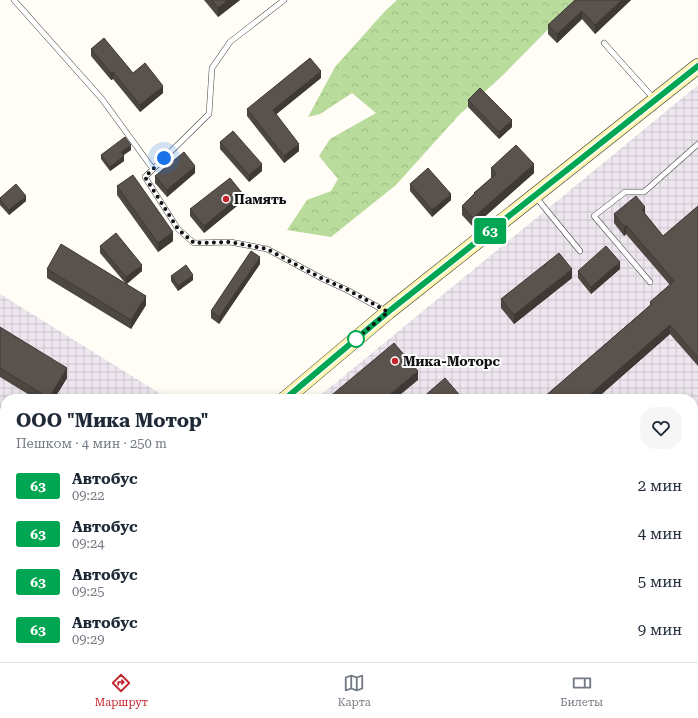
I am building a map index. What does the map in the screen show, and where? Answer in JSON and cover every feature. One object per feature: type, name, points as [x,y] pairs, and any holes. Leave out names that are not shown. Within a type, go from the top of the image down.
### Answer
[{"type":"main road","points":[[291,394],[388,312],[698,66]]},
{"type":"lane","points":[[14,0],[102,99],[153,169]]},
{"type":"lane","points":[[284,0],[230,42],[212,68],[209,114],[145,177],[178,229],[194,243],[230,242],[267,249],[388,312]]},
{"type":"lane","points":[[604,43],[655,100]]},
{"type":"lane","points":[[650,282],[594,216],[625,192],[644,192],[698,144]]},
{"type":"lane","points":[[535,196],[580,251]]},
{"type":"shaded area","points":[[698,85],[698,394],[322,394]]},
{"type":"shaded area","points":[[0,294],[161,394],[0,394]]},
{"type":"green space","points":[[397,0],[577,0],[501,77],[459,115],[396,185],[331,237],[287,230],[307,200],[331,191],[338,179],[319,156],[330,139],[376,113],[352,93],[320,114],[308,117],[335,67],[385,11]]},
{"type":"building","points":[[212,0],[228,0],[218,8]]},
{"type":"building","points":[[575,0],[622,0],[595,25],[582,11],[557,34],[548,25]]},
{"type":"building","points":[[104,38],[133,73],[145,63],[163,86],[140,105],[113,72],[111,73],[91,49]]},
{"type":"building","points":[[310,58],[321,71],[273,110],[299,144],[284,156],[247,109]]},
{"type":"building","points":[[480,88],[512,120],[499,132],[468,100]]},
{"type":"building","points":[[233,131],[262,164],[249,175],[220,142]]},
{"type":"building","points":[[125,137],[131,145],[121,152],[124,156],[110,167],[101,155]]},
{"type":"building","points":[[516,145],[534,164],[473,218],[462,206],[474,193],[496,174],[491,168]]},
{"type":"building","points":[[184,152],[195,166],[167,190],[155,176]]},
{"type":"building","points":[[428,168],[451,194],[432,210],[410,184]]},
{"type":"building","points":[[133,175],[173,232],[158,243],[117,186]]},
{"type":"building","points":[[230,178],[243,194],[204,226],[190,209]]},
{"type":"building","points":[[16,184],[26,196],[9,210],[0,198]]},
{"type":"building","points":[[636,196],[645,207],[642,210],[663,236],[698,206],[698,358],[670,325],[591,394],[548,394],[652,304],[650,302],[674,281],[626,225],[624,227],[614,214]]},
{"type":"building","points":[[116,233],[142,265],[126,277],[100,246]]},
{"type":"building","points":[[61,244],[146,296],[131,320],[47,269]]},
{"type":"building","points":[[606,246],[620,262],[591,287],[578,271]]},
{"type":"building","points":[[251,251],[260,257],[219,317],[211,311]]},
{"type":"building","points":[[559,253],[572,269],[514,315],[501,299]]},
{"type":"building","points":[[186,265],[193,275],[178,286],[171,276]]},
{"type":"building","points":[[0,327],[67,368],[51,394],[42,394],[0,368]]},
{"type":"building","points":[[394,343],[418,371],[390,394],[333,394]]},
{"type":"building","points":[[445,378],[459,394],[427,394]]},
{"type":"bus line","name":"63","points":[[291,394],[388,312],[698,66]]},
{"type":"place","name":"Память","points":[[226,199]]},
{"type":"place","name":"Мика-Моторс","points":[[395,361]]},
{"type":"route","points":[[164,158],[145,177],[178,229],[194,243],[230,242],[267,249],[388,312],[356,339]]}]
